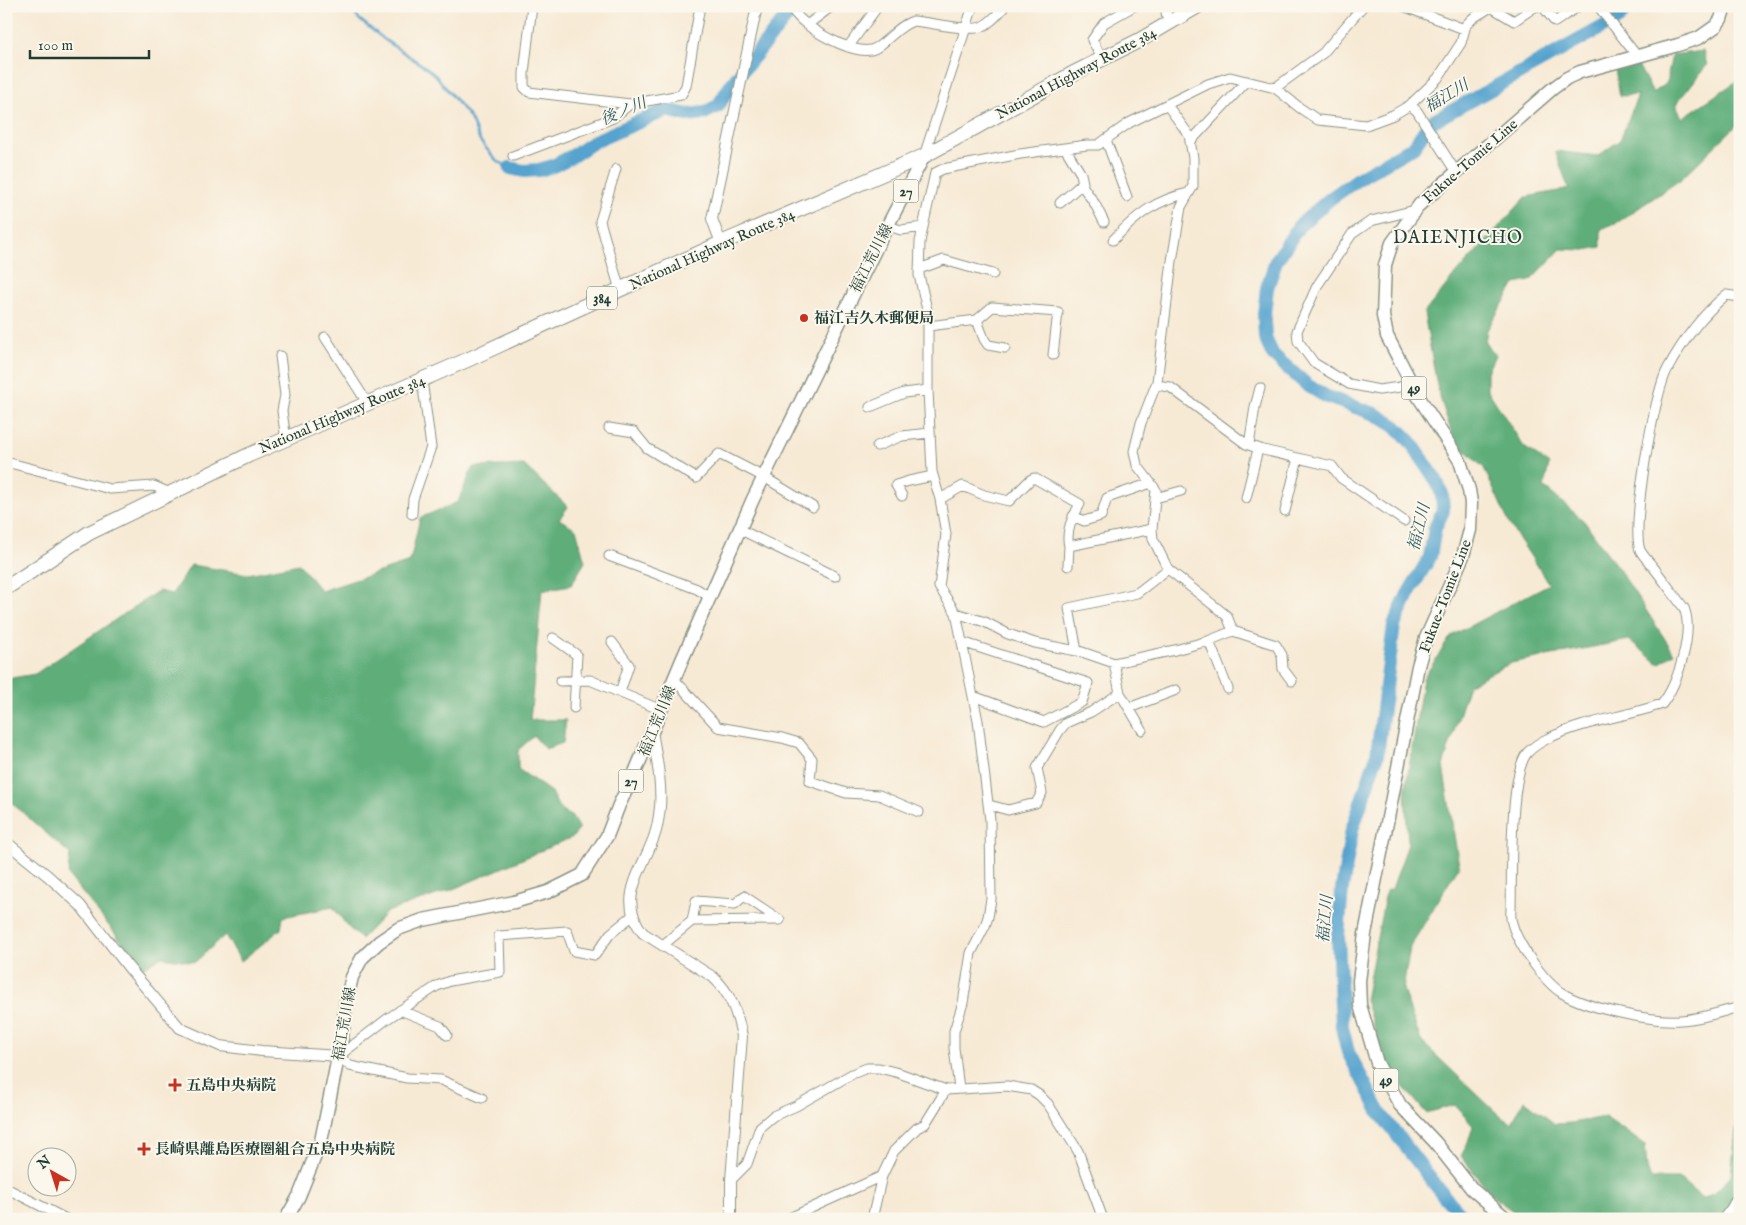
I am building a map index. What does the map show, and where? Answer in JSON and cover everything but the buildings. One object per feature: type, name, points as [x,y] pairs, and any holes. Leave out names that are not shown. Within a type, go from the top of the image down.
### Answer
[{"type":"highway","name":"National Highway Route 384","points":[[6,588],[89,533],[249,455],[422,380],[721,243],[924,156],[1102,58],[1140,40],[1198,6]]},
{"type":"main road","name":"Fukue-Tomie Line","points":[[1507,1219],[1472,1188],[1400,1105],[1377,1063],[1360,1005],[1359,981],[1365,934],[1418,666],[1426,638],[1463,556],[1470,530],[1471,503],[1470,490],[1453,448],[1428,411],[1387,336],[1384,326],[1383,300],[1386,265],[1395,238],[1427,196],[1567,78],[1580,72],[1699,38],[1716,26],[1721,19],[1725,6]]},
{"type":"main road","name":"福江荒川線","points":[[286,1219],[299,1196],[321,1141],[339,1056],[346,1002],[352,977],[362,958],[379,942],[398,929],[423,920],[514,902],[548,892],[582,875],[606,836],[739,530],[924,156]]},
{"type":"street","points":[[532,6],[524,72],[524,86],[529,92],[630,104],[681,95],[686,86],[700,6]]},
{"type":"street","points":[[721,243],[712,219],[757,6]]},
{"type":"street","points":[[789,6],[807,25],[820,34],[856,50],[874,49],[906,24],[913,22],[980,28],[995,18],[1005,6]]},
{"type":"street","points":[[807,25],[832,6]]},
{"type":"street","points":[[848,47],[878,6]]},
{"type":"street","points":[[924,156],[973,6]]},
{"type":"street","points":[[1102,58],[1092,40],[1104,23],[1134,6]]},
{"type":"street","points":[[1165,6],[1168,24]]},
{"type":"street","points":[[1275,88],[1323,53],[1363,6]]},
{"type":"street","points":[[1403,6],[1464,29]]},
{"type":"street","points":[[959,1089],[954,1031],[963,1003],[971,953],[985,926],[991,899],[992,855],[989,805],[978,721],[956,613],[939,587],[946,534],[940,498],[933,476],[928,390],[928,314],[919,275],[922,227],[935,173],[943,169],[1020,154],[1098,145],[1129,122],[1230,77],[1275,88],[1318,120],[1366,125],[1414,108],[1438,78],[1460,43],[1464,29],[1473,18],[1491,7],[1514,21],[1536,6],[1542,7],[1555,22],[1579,6]]},
{"type":"street","points":[[1598,6],[1637,56]]},
{"type":"street","points":[[1190,142],[1247,81]]},
{"type":"street","points":[[513,156],[613,118],[630,104]]},
{"type":"street","points":[[1166,105],[1189,135],[1193,158],[1193,186],[1181,207],[1156,385],[1141,423],[1134,451],[1137,465],[1156,490],[1152,529],[1153,539],[1168,569],[1227,616],[1233,631]]},
{"type":"street","points":[[1414,108],[1456,172]]},
{"type":"street","points":[[1106,140],[1127,197]]},
{"type":"street","points":[[1060,203],[1083,183],[1081,174],[1065,148]]},
{"type":"street","points":[[616,169],[600,221],[620,290]]},
{"type":"street","points":[[1081,184],[1095,204],[1104,222]]},
{"type":"street","points":[[1113,240],[1130,223],[1149,209],[1170,197],[1189,193]]},
{"type":"street","points":[[1411,382],[1400,387],[1379,390],[1349,384],[1314,364],[1298,341],[1297,331],[1318,286],[1352,234],[1370,221],[1415,210]]},
{"type":"street","points":[[888,226],[901,230],[922,227]]},
{"type":"street","points":[[919,269],[944,260],[993,274]]},
{"type":"street","points":[[1740,297],[1726,295],[1710,308],[1681,346],[1666,372],[1650,436],[1641,496],[1638,537],[1641,551],[1687,614],[1688,626],[1676,680],[1669,696],[1662,704],[1558,735],[1544,741],[1527,753],[1521,766],[1516,788],[1513,817],[1511,922],[1536,968],[1551,985],[1564,994],[1623,1013],[1657,1019],[1680,1020],[1703,1017],[1740,1007]]},
{"type":"street","points":[[928,326],[977,320],[992,307],[1058,312],[1053,355]]},
{"type":"street","points":[[977,320],[988,345],[1005,348]]},
{"type":"street","points":[[325,337],[368,404]]},
{"type":"street","points":[[280,356],[285,395],[282,411],[286,440]]},
{"type":"street","points":[[412,514],[413,499],[431,447],[422,380]]},
{"type":"street","points":[[1156,385],[1170,387],[1249,446],[1332,466],[1341,478],[1404,521]]},
{"type":"street","points":[[1249,446],[1260,388]]},
{"type":"street","points":[[870,407],[904,393],[928,390]]},
{"type":"street","points":[[609,428],[634,432],[647,448],[696,478],[720,454],[764,477],[813,507]]},
{"type":"street","points":[[877,446],[902,436],[930,433]]},
{"type":"street","points":[[1246,498],[1258,449]]},
{"type":"street","points":[[1285,511],[1298,458]]},
{"type":"street","points":[[6,462],[110,489],[154,486],[170,493]]},
{"type":"street","points":[[902,496],[896,486],[933,476]]},
{"type":"street","points":[[940,498],[963,486],[984,495],[1010,501],[1034,478],[1080,504],[1073,516],[1068,539],[1070,546],[1068,566]]},
{"type":"street","points":[[1073,516],[1084,521],[1101,516],[1106,498],[1151,483]]},
{"type":"street","points":[[1155,498],[1181,491]]},
{"type":"street","points":[[1070,546],[1152,529]]},
{"type":"street","points":[[739,530],[835,576]]},
{"type":"street","points":[[609,556],[697,589],[710,596]]},
{"type":"street","points":[[1077,651],[1069,608],[1137,593],[1168,569]]},
{"type":"street","points":[[956,613],[984,622],[1008,634],[1035,643],[1077,651],[1114,663],[1209,641],[1233,631],[1276,645],[1282,655],[1283,669],[1292,681]]},
{"type":"street","points":[[553,638],[577,655],[574,708]]},
{"type":"street","points":[[1209,641],[1228,689]]},
{"type":"street","points":[[612,642],[629,665],[620,692]]},
{"type":"street","points":[[962,642],[1088,683],[1082,702],[1044,722],[973,696]]},
{"type":"street","points":[[1114,663],[1120,692],[1142,730]]},
{"type":"street","points":[[674,679],[718,727],[782,738],[798,743],[812,759],[810,781],[846,793],[879,795],[919,812]]},
{"type":"street","points":[[560,681],[590,680],[661,710]]},
{"type":"street","points":[[1129,708],[1176,690]]},
{"type":"street","points":[[989,805],[1008,810],[1036,803],[1042,794],[1037,768],[1060,730],[1066,723],[1091,712],[1120,692]]},
{"type":"street","points":[[652,731],[657,760],[660,808],[654,836],[634,881],[630,903],[632,916],[643,933],[721,984],[729,996],[738,1017],[742,1036],[731,1180],[732,1219]]},
{"type":"street","points":[[6,842],[80,905],[129,968],[180,1028],[221,1046],[262,1052],[339,1056],[350,1066],[407,1078],[441,1080],[482,1098]]},
{"type":"street","points":[[663,945],[692,921],[696,901],[735,904],[744,896],[780,920],[692,921]]},
{"type":"street","points":[[339,1056],[400,1010],[437,986],[450,981],[500,972],[499,936],[567,931],[574,951],[595,955],[610,934],[632,916]]},
{"type":"street","points":[[400,1010],[440,1026],[447,1035]]},
{"type":"street","points":[[731,1180],[747,1164],[760,1128],[773,1116],[796,1106],[852,1074],[867,1068],[879,1068],[900,1073],[946,1090],[1019,1087],[1031,1090],[1039,1095],[1052,1110],[1078,1151],[1103,1219]]},
{"type":"street","points":[[872,1219],[882,1176],[894,1151],[917,1128],[925,1124],[946,1090]]},
{"type":"street","points":[[787,1219],[882,1176]]},
{"type":"street","points":[[6,1188],[66,1219]]},
{"type":"street","points":[[1723,1219],[1740,1191]]},
{"type":"green space","points":[[1703,51],[1707,65],[1676,104],[1682,118],[1740,79],[1740,122],[1680,180],[1618,222],[1601,229],[1601,247],[1585,250],[1561,249],[1530,281],[1515,284],[1487,330],[1485,343],[1495,355],[1487,372],[1487,389],[1524,447],[1549,464],[1544,487],[1584,521],[1623,575],[1674,653],[1659,664],[1629,640],[1511,663],[1469,684],[1443,766],[1459,866],[1410,947],[1403,990],[1421,1041],[1500,1116],[1512,1123],[1524,1100],[1555,1124],[1605,1117],[1645,1145],[1647,1168],[1651,1179],[1680,1179],[1702,1198],[1715,1193],[1731,1175],[1737,1123],[1740,1118],[1740,1219],[1524,1219],[1492,1196],[1461,1156],[1468,1143],[1473,1126],[1455,1105],[1426,1113],[1388,1069],[1365,1000],[1386,891],[1392,889],[1408,844],[1405,792],[1423,679],[1451,636],[1549,584],[1510,525],[1484,468],[1454,440],[1438,391],[1424,313],[1453,277],[1526,197],[1569,189],[1555,151],[1598,156],[1620,140],[1638,95],[1620,96],[1615,69],[1638,65],[1653,93],[1666,84],[1672,55]]},
{"type":"green space","points":[[524,465],[568,507],[559,519],[576,529],[585,562],[571,585],[542,590],[530,720],[566,720],[563,743],[545,749],[534,736],[518,750],[518,769],[551,792],[559,808],[572,817],[579,829],[573,837],[451,890],[387,912],[361,939],[348,927],[333,907],[283,917],[281,929],[241,961],[225,935],[195,962],[161,957],[143,968],[68,875],[70,854],[6,798],[6,679],[35,674],[158,591],[172,594],[191,565],[248,574],[299,564],[321,591],[410,562],[420,518],[458,502],[473,467]]},
{"type":"waterway","points":[[348,6],[360,20],[385,40],[437,77],[470,118],[480,141],[496,160],[510,168]]},
{"type":"waterway","name":"後ノ川","points":[[510,168],[524,171],[539,170],[553,166],[595,141],[666,110],[688,115],[704,113],[718,106],[731,85],[795,6]]},
{"type":"waterway","name":"福江川","points":[[1465,1219],[1444,1196],[1380,1113],[1348,1052],[1342,1027],[1338,936],[1342,889],[1352,830],[1377,755],[1394,625],[1408,594],[1430,557],[1435,528],[1443,511],[1442,494],[1436,480],[1411,442],[1395,426],[1375,414],[1327,397],[1307,385],[1273,355],[1265,338],[1264,314],[1267,288],[1276,261],[1299,226],[1331,198],[1364,175],[1413,147],[1430,123],[1619,18],[1627,6]]},
{"type":"place","name":"福江吉久木郵便局","points":[[804,318]]},
{"type":"place","name":"五島中央病院","points":[[175,1085]]},
{"type":"place","name":"長崎県離島医療圏組合五島中央病院","points":[[144,1149]]},
{"type":"district","name":"DAIENJICHO","points":[[1458,237]]}]
